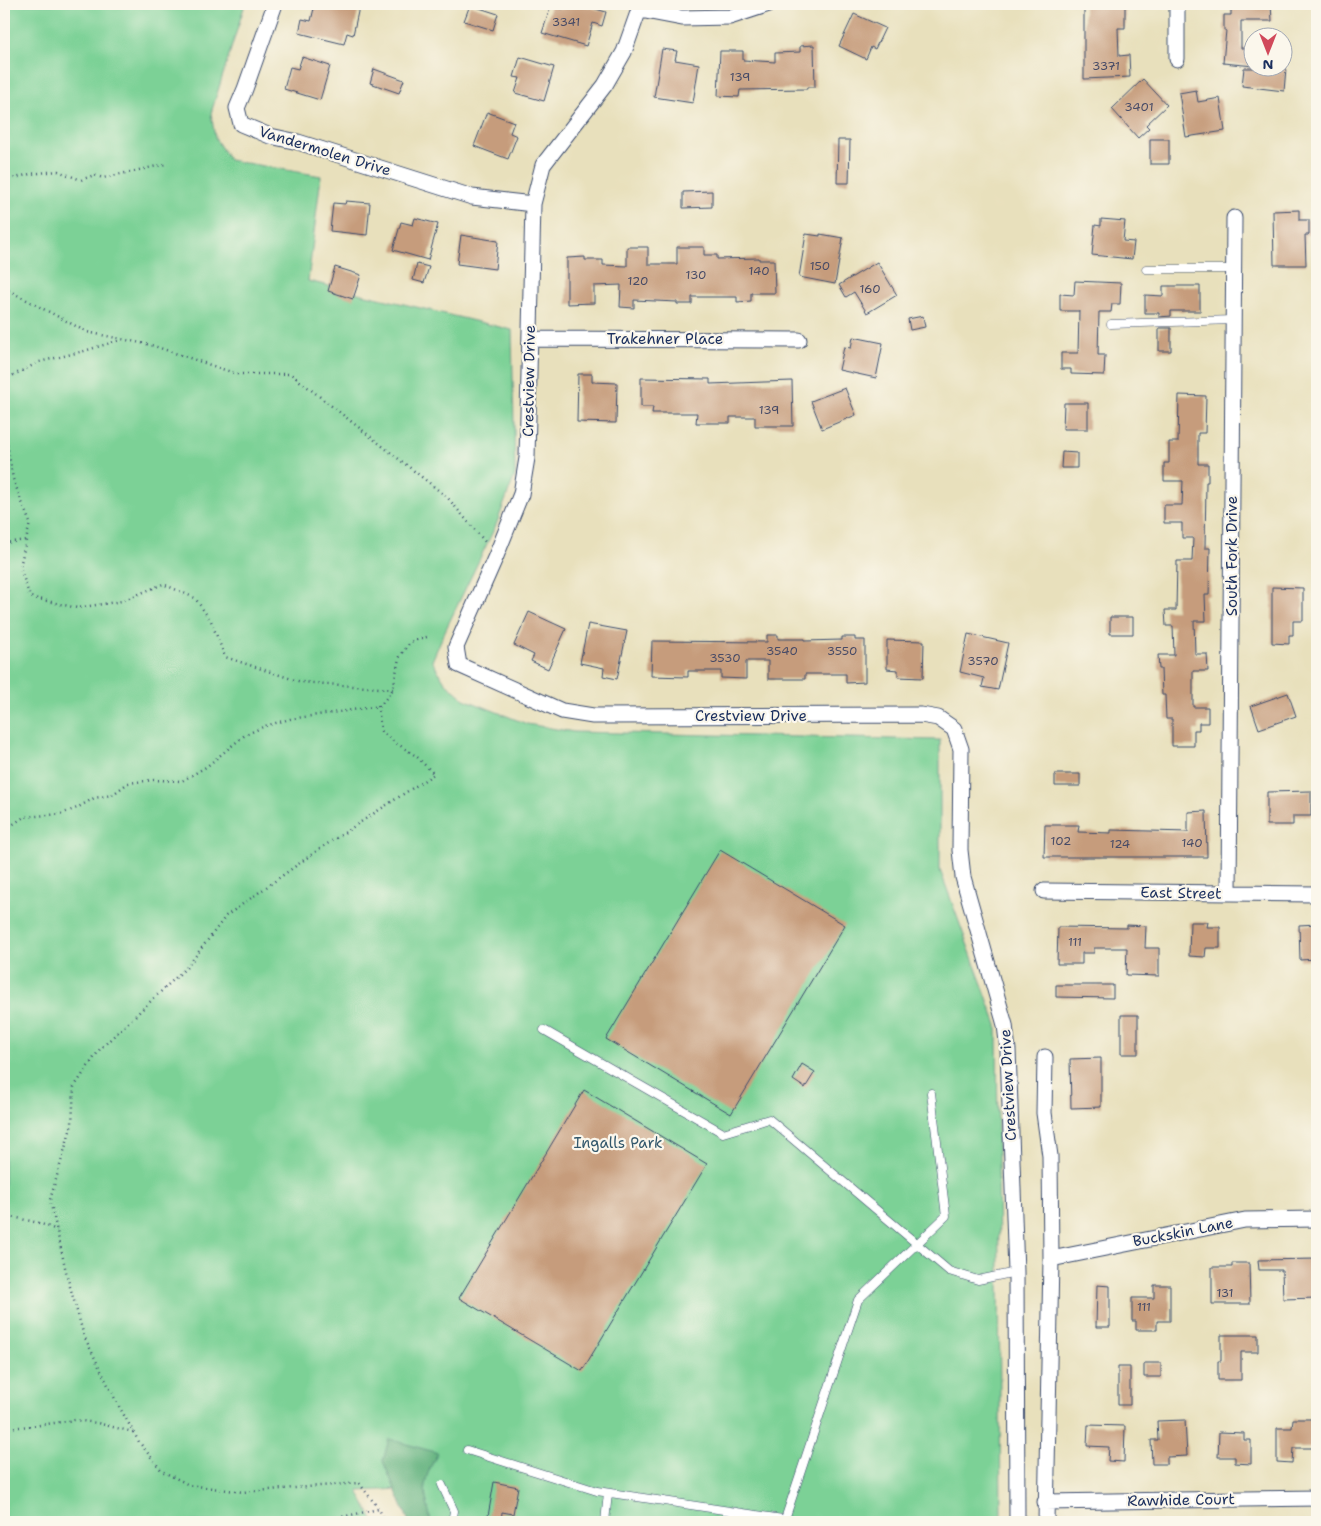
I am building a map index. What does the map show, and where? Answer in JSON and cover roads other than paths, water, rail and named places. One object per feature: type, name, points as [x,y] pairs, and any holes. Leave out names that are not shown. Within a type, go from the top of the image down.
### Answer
[{"type":"street","name":"Vandermolen Drive","points":[[275,4],[237,108],[241,124],[270,136],[298,142],[472,197],[533,204]]},
{"type":"street","points":[[640,7],[682,18],[730,17],[769,4]]},
{"type":"street","points":[[1177,4],[1177,59]]},
{"type":"street","name":"Crestview Drive","points":[[640,7],[624,52],[605,85],[543,165],[533,204],[526,467],[521,494],[456,647],[459,665],[562,711],[593,716],[921,715],[938,718],[954,729],[960,749],[960,850],[963,877],[1005,1025],[1008,1050],[1016,1272],[1017,1522]]},
{"type":"street","name":"South Fork Drive","points":[[1229,893],[1234,218]]},
{"type":"street","name":"Trakehner Place","points":[[530,339],[799,340]]},
{"type":"street","name":"East Street","points":[[1044,891],[1317,894]]},
{"type":"street","points":[[1045,1057],[1044,1113],[1050,1156],[1051,1259],[1046,1522]]},
{"type":"street","name":"Buckskin Lane","points":[[1051,1259],[1245,1220],[1317,1219]]},
{"type":"street","name":"Rawhide Court","points":[[1045,1502],[1317,1498]]},
{"type":"lane","points":[[1146,269],[1234,269]]},
{"type":"lane","points":[[1111,324],[1233,320]]},
{"type":"lane","points":[[544,1030],[723,1133],[769,1119],[949,1271],[978,1280],[1016,1272]]},
{"type":"lane","points":[[785,1521],[858,1300],[946,1216],[931,1093]]},
{"type":"lane","points":[[467,1450],[597,1491],[785,1521],[802,1522]]},
{"type":"lane","points":[[442,1485],[454,1511],[452,1522]]},
{"type":"lane","points":[[605,1522],[608,1493]]},
{"type":"park label","name":"Ingalls Park","points":[[618,1143]]}]
